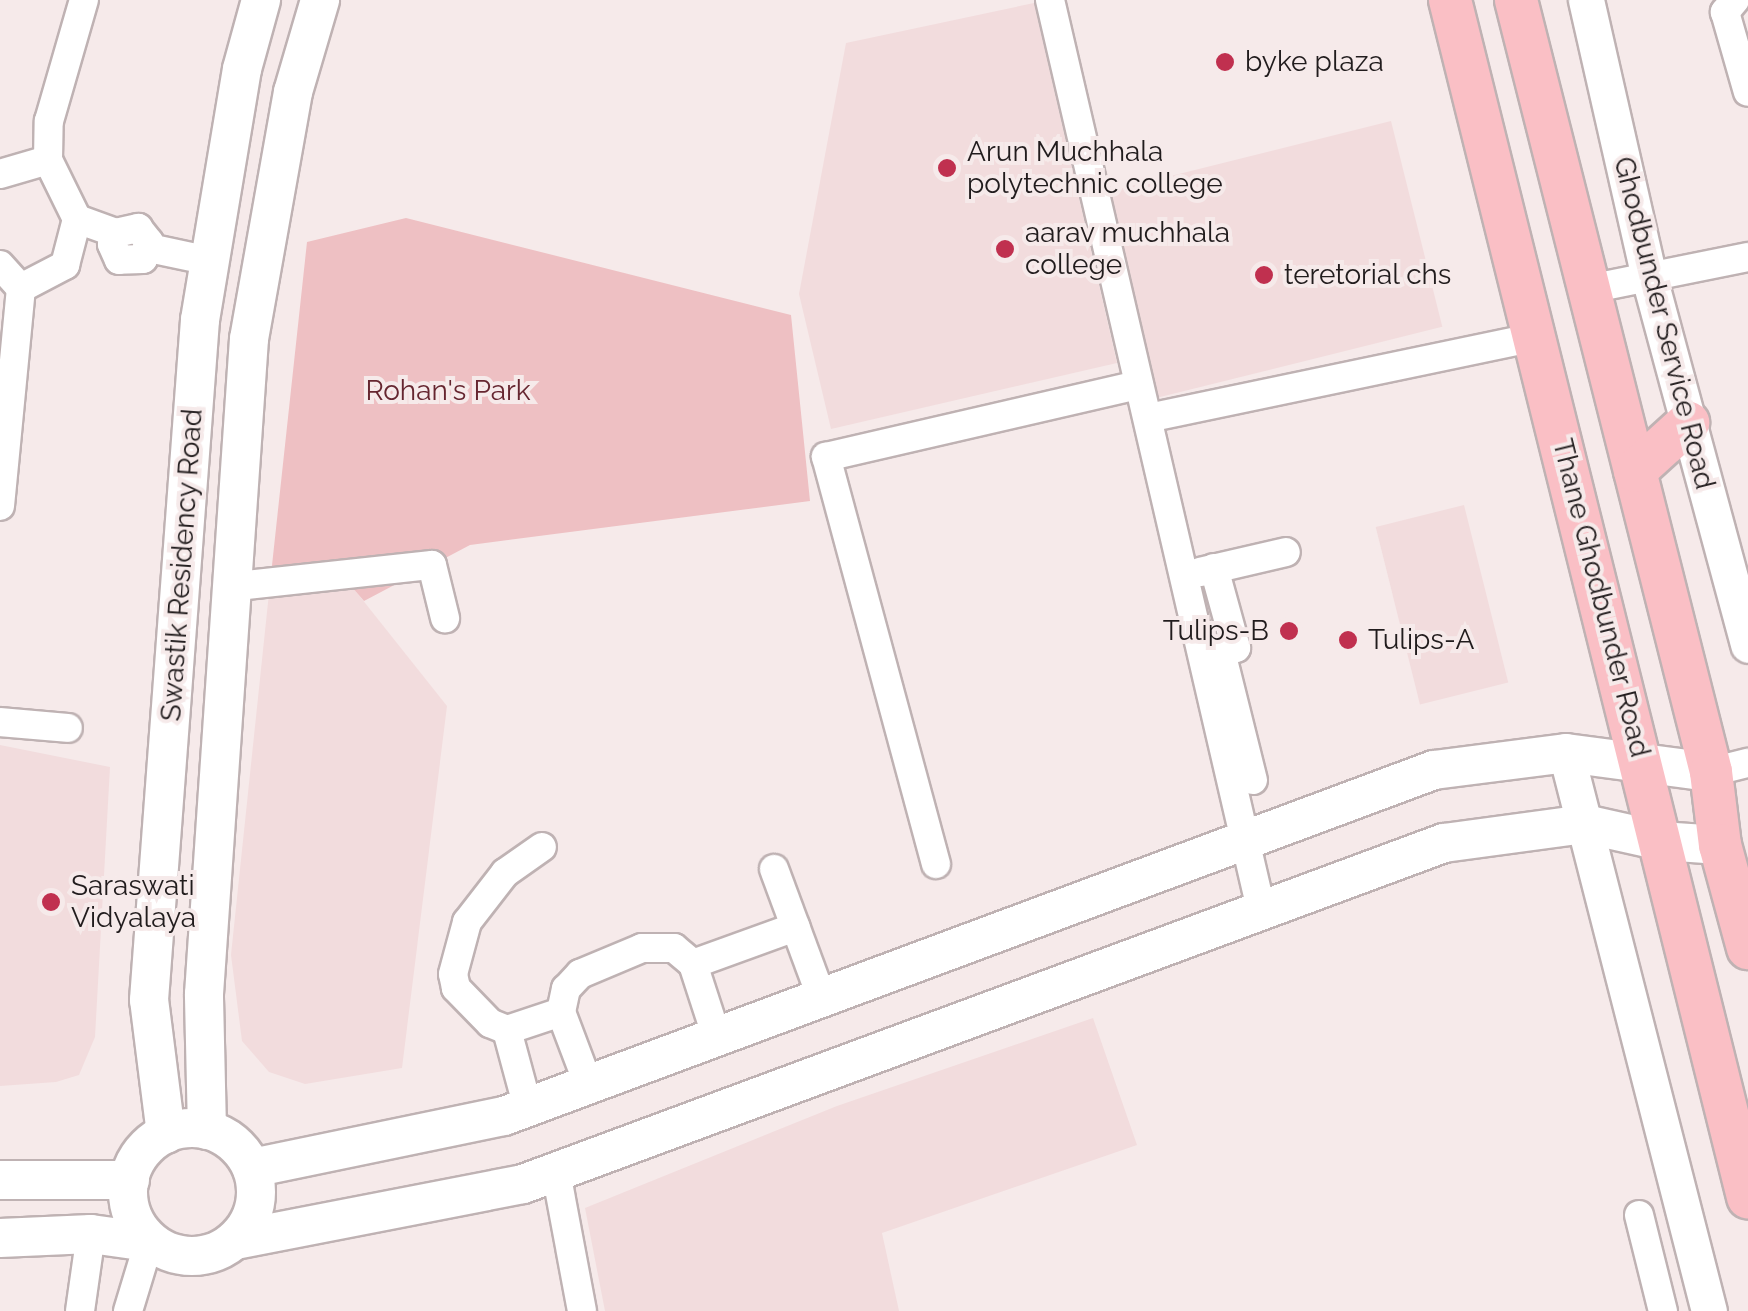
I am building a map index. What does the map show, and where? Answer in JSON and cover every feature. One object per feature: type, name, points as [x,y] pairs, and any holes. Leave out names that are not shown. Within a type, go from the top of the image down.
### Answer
[{"type":"main road","name":"Swastik Residency Road","points":[[166,1134],[149,1000],[204,299],[234,116],[261,0]]},
{"type":"main road","name":"Swastik Residency Road","points":[[207,1130],[204,994],[228,586],[254,308],[286,127],[320,0]]},
{"type":"main road","name":"Thane Ghodbunder Road","points":[[1450,0],[1748,1197]]},
{"type":"main road","points":[[1516,0],[1635,471],[1729,767],[1734,844],[1748,948]]},
{"type":"main road","points":[[234,116],[286,127]]},
{"type":"main road","points":[[212,250],[262,248]]},
{"type":"main road","points":[[204,299],[254,308]]},
{"type":"main road","points":[[1635,471],[1688,423]]},
{"type":"main road","points":[[252,1168],[528,1108],[1246,845],[1434,770],[1566,753],[1729,767]]},
{"type":"main road","points":[[0,1238],[91,1234],[149,1242],[188,1256],[235,1240],[523,1184],[1444,843],[1585,824],[1661,841],[1734,844]]},
{"type":"main road","points":[[149,1242],[132,1214],[130,1180],[142,1152],[166,1134],[207,1130],[234,1143],[252,1168],[255,1207],[235,1240]]},
{"type":"main road","points":[[0,1180],[130,1180]]},
{"type":"street","points":[[84,0],[49,121],[48,160],[77,219],[115,243]]},
{"type":"street","points":[[1050,0],[1184,574],[1253,780]]},
{"type":"street","name":"Ghodbunder Service Road","points":[[1586,0],[1648,277],[1748,645]]},
{"type":"street","points":[[1734,0],[1726,12],[1748,92]]},
{"type":"street","points":[[0,174],[48,160]]},
{"type":"street","points":[[65,265],[77,219]]},
{"type":"street","points":[[21,288],[138,228],[149,248],[212,250]]},
{"type":"street","points":[[1589,289],[1748,257]]},
{"type":"street","points":[[0,266],[21,288],[0,506]]},
{"type":"street","points":[[1148,418],[1535,337]]},
{"type":"street","points":[[936,864],[826,457],[1139,386]]},
{"type":"street","points":[[1184,574],[1286,552]]},
{"type":"street","points":[[228,586],[432,565],[445,618]]},
{"type":"street","points":[[1211,655],[1236,648],[1214,568]]},
{"type":"street","points":[[1211,655],[1262,913]]},
{"type":"street","points":[[0,722],[68,728]]},
{"type":"street","points":[[1566,753],[1709,1311]]},
{"type":"street","points":[[542,846],[505,873],[467,922],[453,974],[456,988],[490,1023],[507,1030],[562,1012]]},
{"type":"street","points":[[774,869],[822,999]]},
{"type":"street","points":[[692,964],[795,928]]},
{"type":"street","points":[[589,1086],[562,1012],[566,989],[580,974],[642,948],[674,948],[692,964],[717,1038]]},
{"type":"street","points":[[507,1030],[528,1108]]},
{"type":"street","points":[[556,1172],[582,1311]]},
{"type":"street","points":[[1639,1215],[1662,1311]]},
{"type":"street","points":[[80,1311],[91,1234]]},
{"type":"street","points":[[128,1311],[149,1242]]},
{"type":"shaded area","name":"Arun Muchhala polytechnic college","points":[[1034,3],[1117,363],[831,429],[799,294],[846,43]]},
{"type":"shaded area","name":"teretorial chs","points":[[1391,121],[1442,327],[1157,398],[1106,192]]},
{"type":"shaded area","points":[[1464,505],[1508,683],[1420,705],[1376,527]]},
{"type":"shaded area","points":[[346,579],[447,706],[402,1068],[305,1084],[269,1072],[242,1041],[231,955],[269,593]]},
{"type":"shaded area","name":"Saraswati Vidyalaya","points":[[0,745],[110,767],[95,1037],[79,1075],[56,1082],[0,1086]]},
{"type":"shaded area","points":[[1093,1018],[1137,1145],[882,1233],[899,1311],[605,1311],[585,1208],[837,1106]]},
{"type":"green space","name":"Rohan's Park","points":[[406,218],[791,315],[810,501],[470,545],[364,601],[345,579],[269,593],[307,242]]},
{"type":"place","name":"byke plaza","points":[[1225,62]]},
{"type":"place","name":"Arun Muchhala polytechnic college","points":[[947,168]]},
{"type":"place","name":"aarav muchhala college","points":[[1005,249]]},
{"type":"place","name":"teretorial chs","points":[[1264,275]]},
{"type":"place","name":"Tulips-B","points":[[1289,631]]},
{"type":"place","name":"Tulips-A","points":[[1348,640]]},
{"type":"place","name":"Saraswati Vidyalaya","points":[[51,902]]}]
